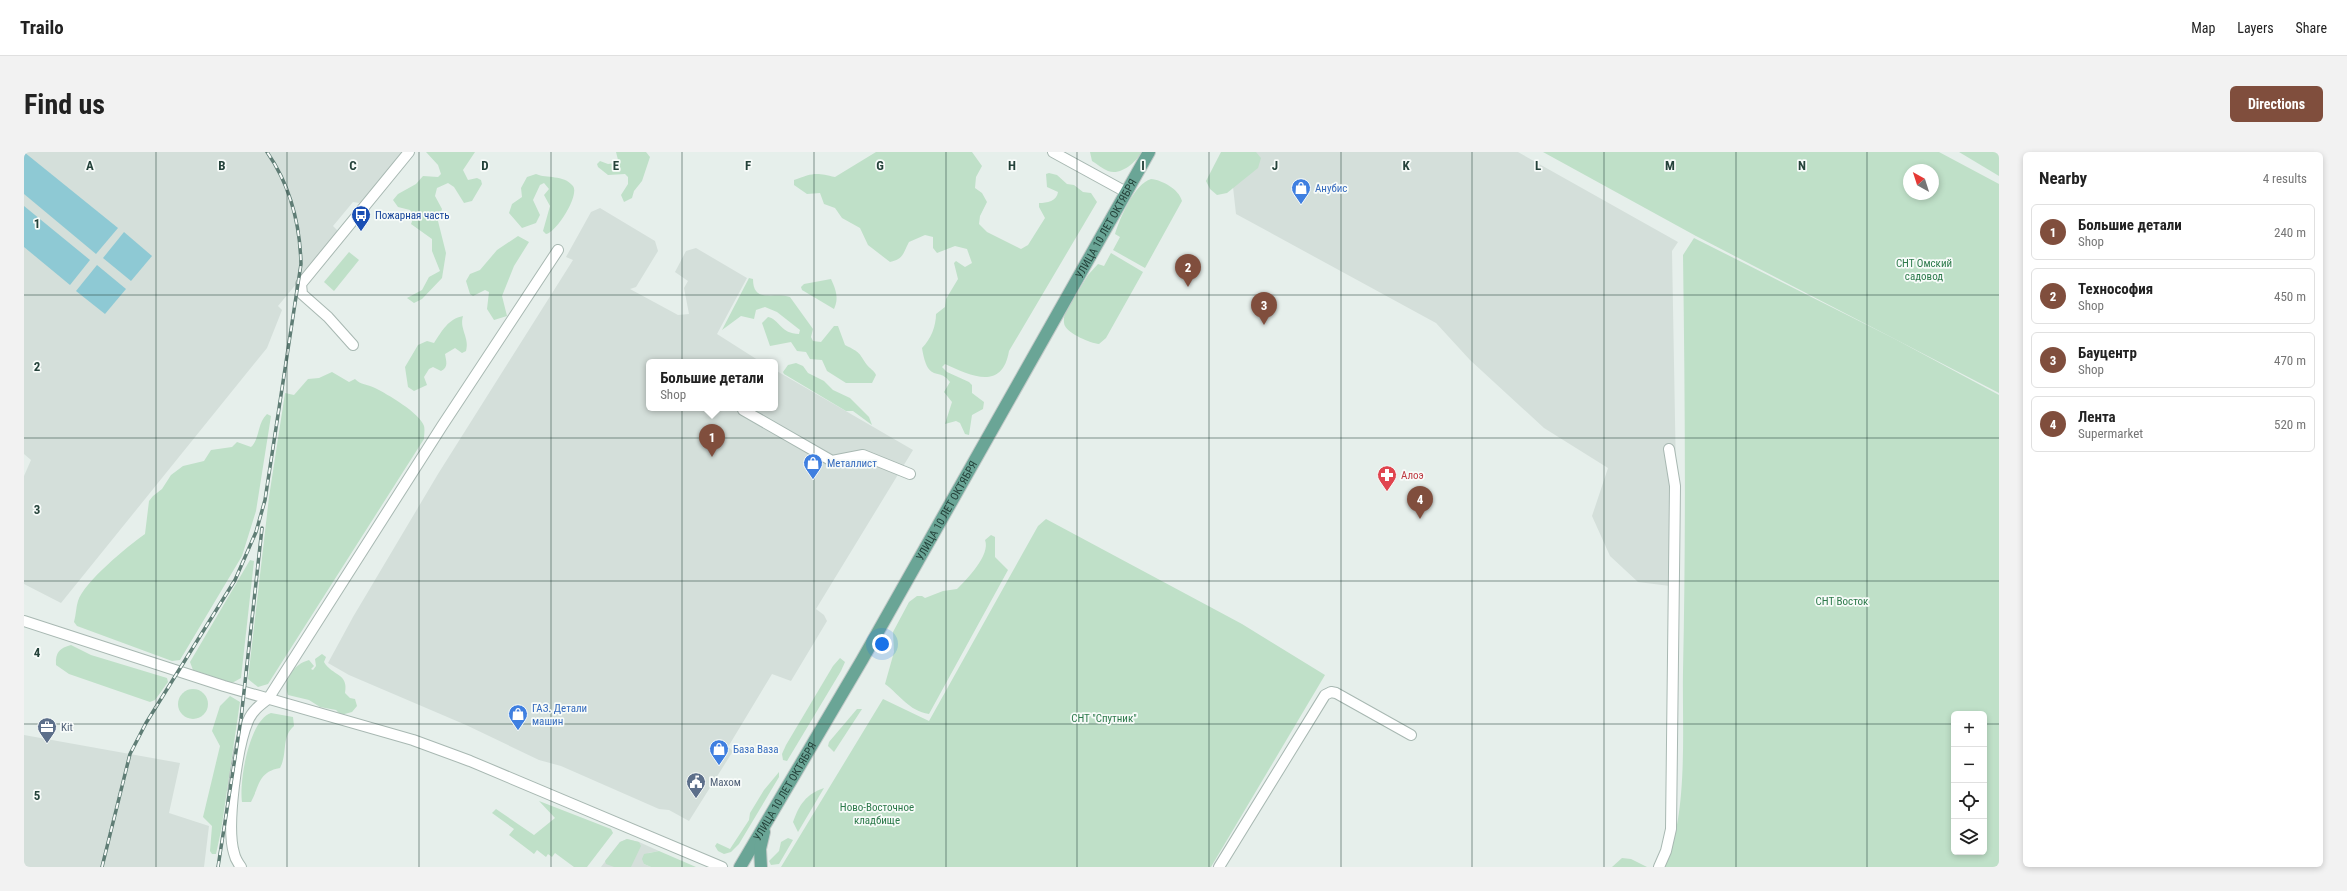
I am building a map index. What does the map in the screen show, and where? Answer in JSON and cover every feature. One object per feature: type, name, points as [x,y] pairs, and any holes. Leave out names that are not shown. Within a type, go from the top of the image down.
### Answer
[{"type":"main road","name":"УЛИЦА 10 ЛЕТ ОКТЯБРЯ","points":[[740,867],[768,817],[862,660],[1149,152]]},
{"type":"main road","points":[[761,867],[760,849],[768,817]]},
{"type":"street","points":[[353,345],[328,317],[302,294],[301,284],[409,152]]},
{"type":"street","points":[[1053,152],[1126,192]]},
{"type":"street","points":[[240,867],[232,846],[232,813],[236,775],[243,735],[248,719],[256,709],[268,699],[442,426],[558,250]]},
{"type":"street","points":[[745,411],[832,461],[863,455],[910,474]]},
{"type":"street","points":[[1659,867],[1666,851],[1671,829],[1675,486],[1669,449]]},
{"type":"street","points":[[24,621],[268,699],[413,740],[470,761],[722,867]]},
{"type":"street","points":[[1219,867],[1325,695],[1331,692],[1336,693],[1411,736]]},
{"type":"shaded area","points":[[24,152],[402,152],[366,198],[359,203],[353,202],[333,226],[337,230],[337,235],[278,306],[282,310],[267,348],[61,603],[24,584],[24,476],[31,460],[24,454]]},
{"type":"shaded area","points":[[1233,152],[1518,152],[1678,242],[1672,251],[1678,587],[1638,582],[1610,556],[1592,516],[1608,468],[1544,428],[1470,360],[1436,323],[1236,214],[1231,169]]},
{"type":"shaded area","points":[[600,208],[655,241],[658,251],[636,287],[630,289],[678,315],[689,314],[684,288],[688,281],[675,272],[686,251],[696,248],[747,278],[717,334],[756,359],[646,359],[646,411],[778,411],[778,372],[913,450],[816,609],[824,615],[827,621],[791,681],[772,674],[728,747],[733,751],[689,821],[669,810],[659,809],[561,766],[539,760],[466,725],[349,675],[328,663],[353,617],[438,474],[573,260],[566,257],[591,212]]},
{"type":"shaded area","points":[[24,735],[180,763],[169,813],[209,826],[204,867],[24,867]]},
{"type":"shaded area","points":[[627,839],[639,842],[659,851],[648,853],[644,864],[651,867],[601,867],[620,842]]},
{"type":"green space","points":[[426,152],[475,152],[463,170],[468,180],[477,178],[481,180],[482,184],[472,201],[464,203],[454,187],[448,183],[437,188],[435,196],[442,209],[438,221],[446,253],[442,278],[422,299],[414,303],[407,298],[422,290],[429,277],[440,271],[432,251],[432,239],[411,224],[414,216],[410,210],[398,207],[393,200],[398,194],[416,184],[423,176],[438,177],[441,174],[438,165]]},
{"type":"green space","points":[[616,152],[646,152],[650,157],[642,181],[634,191],[632,198],[624,202],[621,195],[628,184],[628,177],[625,174],[608,175],[598,167],[597,164],[600,161],[608,164],[616,163],[618,160]]},
{"type":"green space","points":[[876,152],[972,152],[982,166],[976,177],[975,188],[982,193],[987,202],[980,216],[979,224],[987,232],[1021,249],[1028,245],[1045,218],[1039,207],[1039,203],[1051,201],[1056,198],[1058,192],[1047,187],[1046,174],[1049,173],[1057,175],[1067,184],[1074,185],[1083,192],[1091,193],[1097,202],[1009,351],[1005,364],[1000,372],[992,376],[984,377],[974,376],[945,364],[942,367],[947,372],[969,382],[972,385],[972,393],[984,402],[983,409],[972,415],[969,435],[965,434],[960,423],[956,421],[945,424],[952,402],[944,392],[950,382],[946,377],[934,373],[927,367],[922,348],[928,341],[932,332],[936,314],[945,307],[946,299],[958,279],[954,263],[956,261],[965,267],[972,263],[967,249],[955,246],[937,253],[933,248],[933,237],[925,235],[909,242],[901,257],[890,262],[868,245],[860,228],[842,218],[835,208],[824,204],[820,193],[807,194],[794,185],[794,180],[810,175],[823,174],[835,177]]},
{"type":"green space","points":[[1090,152],[1142,152],[1128,167],[1118,172],[1113,172],[1106,170],[1092,161]]},
{"type":"green space","points":[[1221,152],[1256,152],[1261,158],[1258,168],[1227,193],[1217,195],[1210,189],[1206,181]]},
{"type":"green space","name":"СНТ Омский садовод","points":[[1543,152],[1939,152],[1999,184],[1999,393],[1696,236]]},
{"type":"green space","points":[[1959,152],[1999,152],[1999,176]]},
{"type":"green space","points":[[536,174],[565,180],[573,186],[574,191],[570,205],[561,221],[546,234],[543,231],[550,206],[544,195],[549,189],[544,183],[540,185],[533,200],[540,215],[536,223],[522,228],[509,213],[512,204],[522,197],[521,188],[527,177]]},
{"type":"green space","points":[[1151,179],[1160,181],[1170,186],[1174,189],[1182,201],[1145,268],[1113,250],[1120,237],[1115,234],[1128,202],[1139,187]]},
{"type":"green space","points":[[518,236],[529,242],[514,266],[502,296],[507,316],[494,320],[487,309],[489,292],[485,290],[473,296],[470,294],[466,281],[470,274],[480,270],[497,250]]},
{"type":"green space","name":"СНТ Восток","points":[[1694,238],[1895,339],[1999,395],[1999,867],[1663,867],[1671,848],[1677,825],[1682,773],[1685,412],[1683,255]]},
{"type":"green space","points":[[349,252],[359,260],[334,291],[324,282]]},
{"type":"green space","points":[[1111,253],[1143,272],[1106,338],[1099,344],[1075,335],[1065,326],[1064,318],[1065,313],[1088,275],[1098,264],[1104,266]]},
{"type":"green space","points":[[749,278],[753,279],[754,287],[760,294],[766,296],[790,297],[813,329],[811,337],[813,341],[821,342],[834,326],[838,326],[845,345],[859,353],[867,365],[875,373],[876,375],[872,383],[846,383],[827,371],[822,360],[810,359],[806,352],[797,351],[791,342],[770,346],[762,323],[768,317],[775,320],[788,332],[799,334],[800,330],[777,312],[765,307],[756,310],[754,319],[741,316],[722,330]]},
{"type":"green space","points":[[831,279],[836,294],[834,309],[802,290],[801,287],[804,284]]},
{"type":"green space","points":[[463,316],[462,325],[467,342],[466,351],[462,353],[455,348],[445,354],[445,368],[441,371],[433,367],[429,369],[424,377],[427,385],[414,391],[408,387],[405,367],[418,345],[427,341],[434,343],[449,323]]},
{"type":"green space","points":[[796,363],[803,366],[808,373],[824,381],[833,390],[850,398],[869,417],[872,425],[853,411],[846,411],[784,374],[783,372],[788,365]]},
{"type":"green space","points":[[332,372],[349,382],[355,379],[375,388],[402,404],[421,421],[424,426],[424,439],[268,684],[258,687],[248,679],[269,497],[285,393],[294,395],[308,379],[319,378]]},
{"type":"green space","points":[[267,414],[271,416],[256,511],[242,556],[180,660],[172,661],[77,626],[74,622],[77,603],[82,593],[107,565],[145,534],[149,501],[162,489],[171,475],[183,466],[204,461],[211,450],[232,447],[237,442],[251,447],[256,440],[262,422]]},
{"type":"green space","name":"СНТ \"Спутник\"","points":[[1046,519],[1242,624],[1325,675],[1211,867],[781,867],[883,699],[929,721],[1038,526]]},
{"type":"green space","points":[[991,535],[995,537],[995,557],[1008,570],[929,714],[916,710],[885,684],[894,652],[893,632],[909,602],[917,596],[922,596],[925,598],[943,591],[957,589],[977,567],[984,553],[986,546],[985,540]]},
{"type":"green space","points":[[250,560],[254,561],[241,678],[232,683],[193,670],[190,662]]},
{"type":"green space","points":[[71,645],[91,655],[167,678],[168,682],[155,700],[150,702],[69,674],[56,665],[56,657],[61,649]]},
{"type":"green space","points":[[322,654],[326,657],[324,662],[327,667],[339,675],[345,682],[345,693],[350,698],[355,699],[357,706],[352,712],[341,715],[336,710],[320,707],[309,700],[288,695],[288,678],[294,669],[309,660],[314,666],[311,669],[313,670],[316,666],[315,659]]},
{"type":"green space","points":[[840,658],[845,662],[841,671],[787,761],[783,760],[782,754],[786,745],[833,666]]},
{"type":"green space","points":[[193,689],[204,693],[208,704],[204,715],[193,719],[182,715],[178,704],[182,693]]},
{"type":"green space","points":[[230,696],[240,702],[221,831],[216,854],[212,854],[210,851],[212,826],[203,817],[220,746],[212,731],[220,706]]},
{"type":"green space","points":[[857,709],[862,709],[834,752],[828,746],[829,742]]},
{"type":"green space","points":[[271,713],[293,717],[294,726],[287,735],[284,757],[280,768],[267,773],[261,780],[251,802],[242,802],[241,793],[244,767],[251,739],[263,718]]},
{"type":"green space","points":[[779,772],[779,777],[739,844],[731,852],[724,854],[718,851],[715,846],[717,843],[730,849],[749,820],[750,813],[764,790]]},
{"type":"green space","points":[[824,788],[798,832],[793,822],[798,810],[812,793]]},
{"type":"green space","points":[[539,801],[611,829],[613,833],[587,867],[574,867],[555,853],[552,857],[548,854],[546,857],[537,850],[534,854],[509,835],[514,829],[492,813],[496,809],[534,835],[555,818]]},
{"type":"green space","points":[[788,838],[793,840],[779,864],[771,865],[769,861],[779,851],[781,842]]},
{"type":"green space","points":[[627,839],[639,842],[641,846],[631,867],[614,867],[606,864],[605,861],[620,842]]},
{"type":"green space","points":[[659,851],[696,867],[651,867],[644,864],[642,859],[644,854]]},
{"type":"green space","points":[[1622,858],[1631,859],[1647,867],[1612,867]]},
{"type":"water","points":[[24,152],[118,228],[96,254],[24,194]]},
{"type":"water","points":[[24,206],[90,260],[70,285],[24,247]]},
{"type":"water","points":[[124,232],[152,256],[131,281],[103,258]]},
{"type":"water","points":[[97,265],[126,289],[105,314],[76,291]]},
{"type":"railway","points":[[102,867],[130,754],[146,723],[235,580],[256,532],[265,500],[301,264],[296,220],[288,192],[267,152]]},
{"type":"railway","points":[[218,867],[241,719],[262,528]]},
{"type":"place","name":"Анубис","points":[[1301,205]]},
{"type":"place","name":"Пожарная часть","points":[[361,232]]},
{"type":"place","name":"Технософия","points":[[1188,287]]},
{"type":"place","name":"Бауцентр","points":[[1264,325]]},
{"type":"place","name":"Большие детали","points":[[712,457]]},
{"type":"place","name":"Металлист","points":[[813,480]]},
{"type":"place","name":"Алоэ","points":[[1387,492]]},
{"type":"place","name":"Лента","points":[[1420,519]]},
{"type":"place","name":"ГАЗ. Детали машин","points":[[518,731]]},
{"type":"place","name":"Kit","points":[[47,744]]},
{"type":"place","name":"База Ваза","points":[[719,766]]},
{"type":"place","name":"Махом","points":[[696,799]]},
{"type":"park label","name":"Ново-Восточное кладбище","points":[[877,813]]}]
